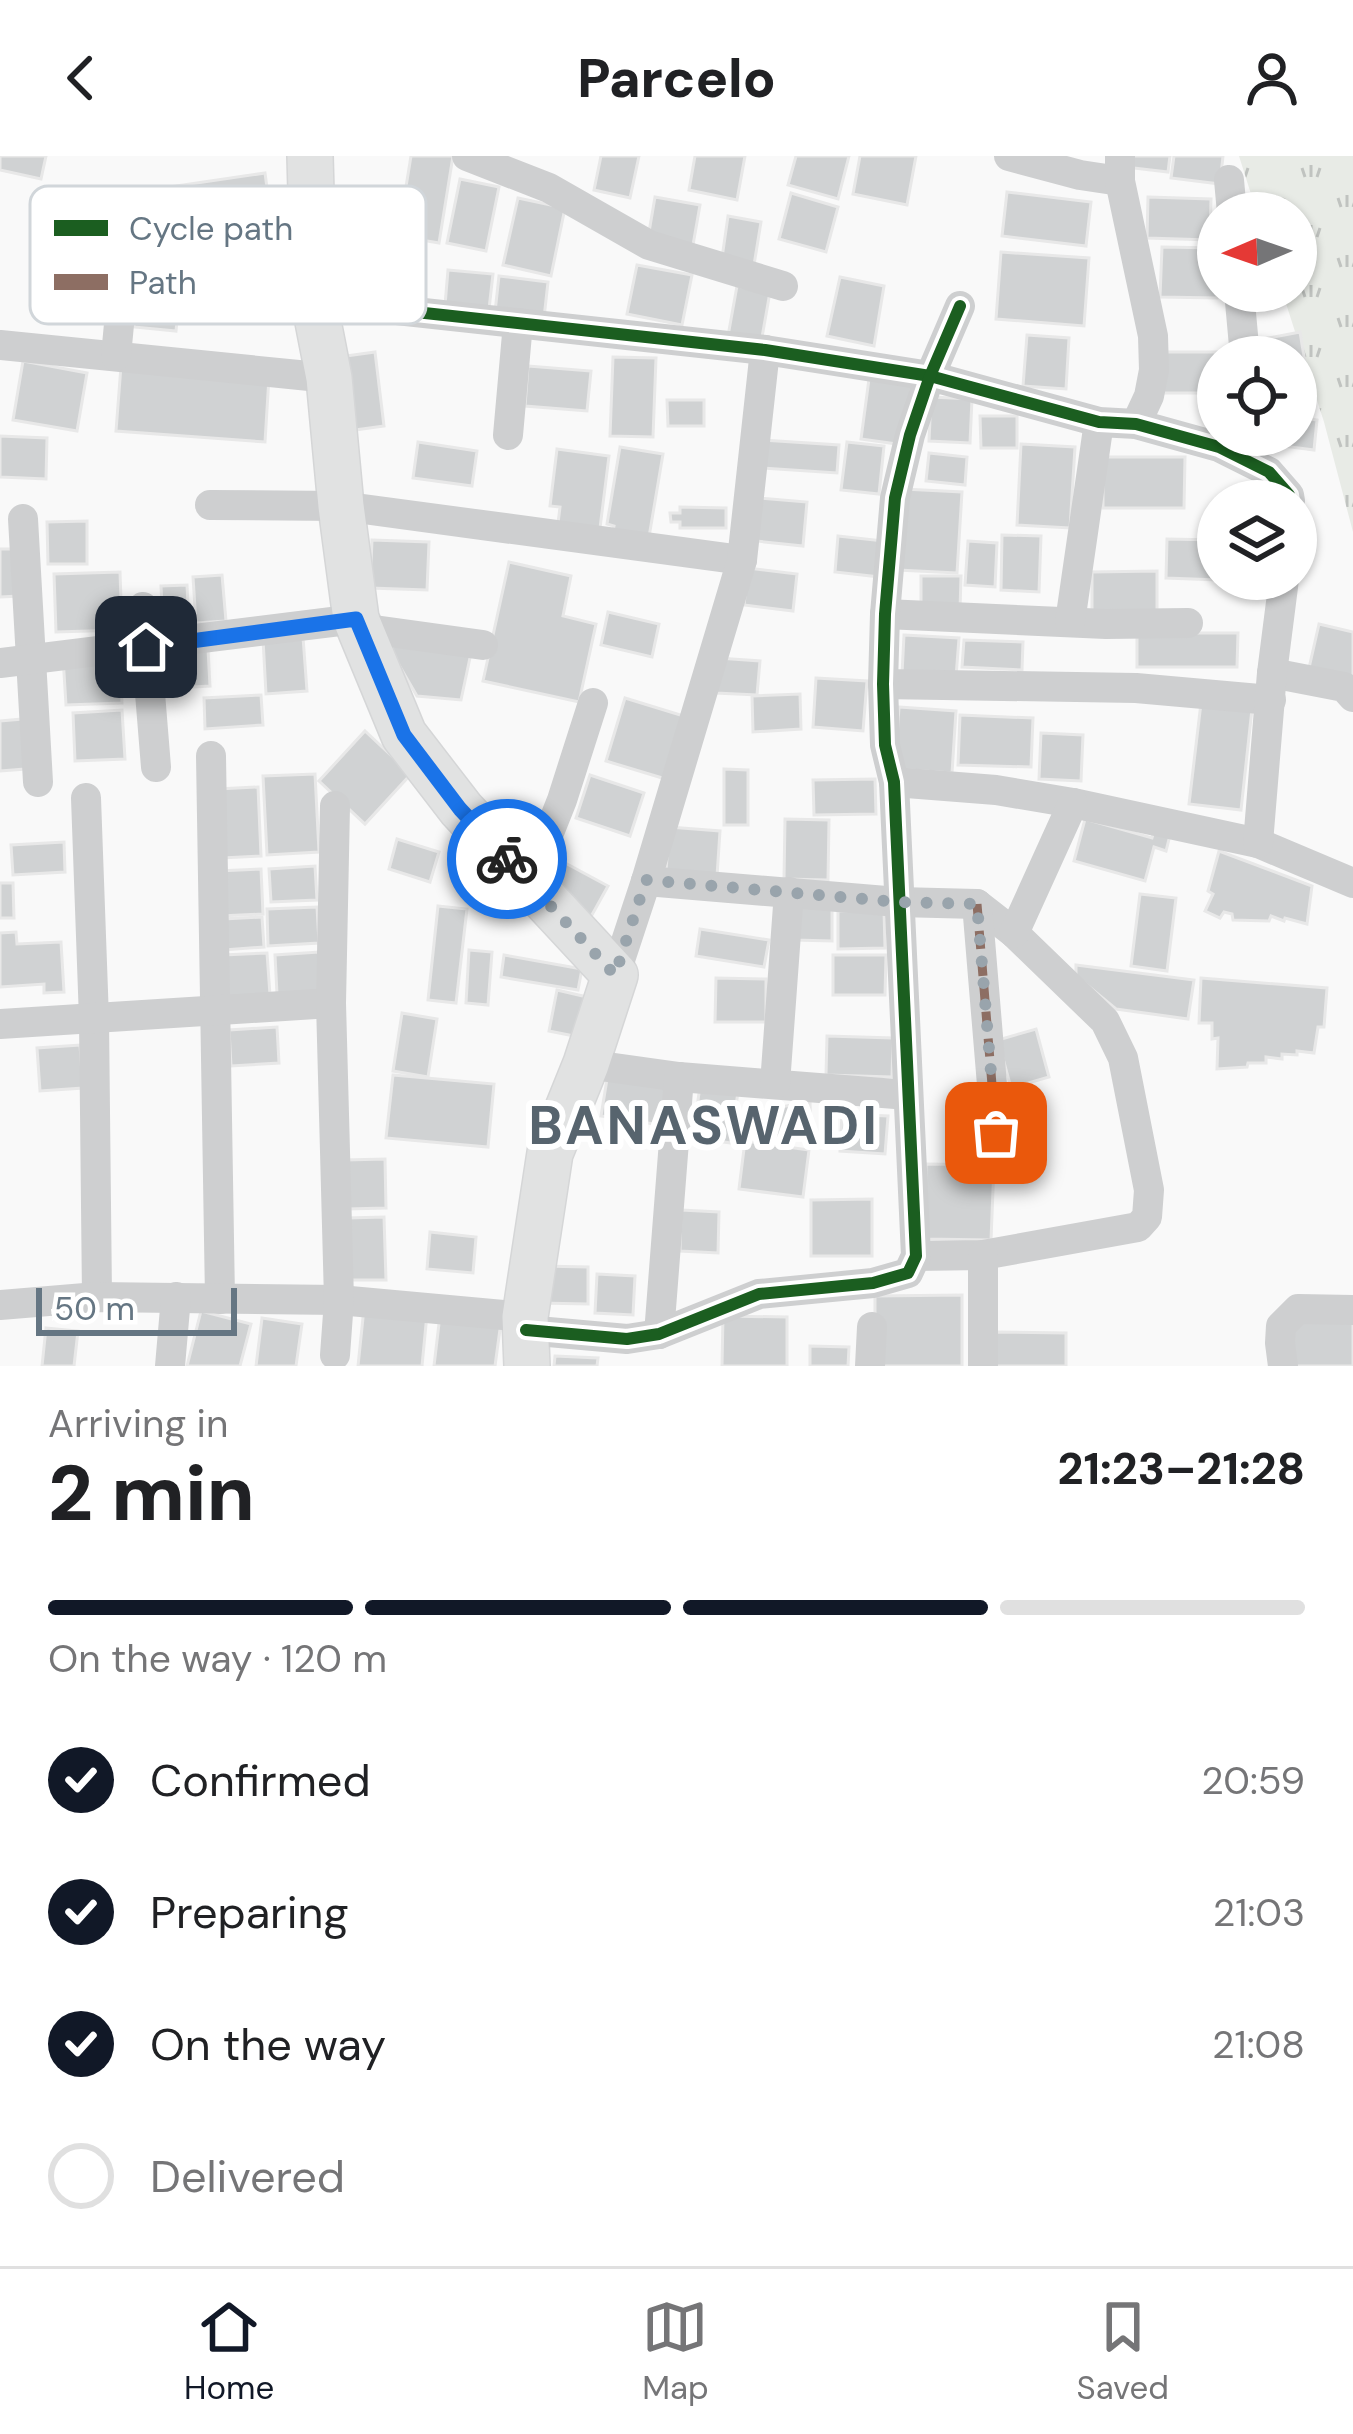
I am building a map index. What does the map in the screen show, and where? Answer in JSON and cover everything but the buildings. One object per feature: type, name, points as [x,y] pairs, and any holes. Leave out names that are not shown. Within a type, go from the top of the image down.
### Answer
[{"type":"main road","points":[[310,156],[311,186]]},
{"type":"main road","points":[[318,324],[358,624],[404,735],[460,809],[615,975],[550,1153],[526,1338]]},
{"type":"street","points":[[466,156],[548,188],[649,244],[783,286]]},
{"type":"street","points":[[1010,156],[1080,176],[1120,168],[1153,336],[1149,396],[1136,424]]},
{"type":"street","points":[[1229,180],[1230,192]]},
{"type":"street","points":[[0,1305],[97,1297],[339,1300],[526,1338],[627,1339],[659,1334],[759,1294],[873,1282],[908,1273],[916,1256],[894,782],[885,745],[885,614],[895,498],[910,435],[961,306]]},
{"type":"street","points":[[426,313],[765,350],[930,376],[1099,422],[1197,436]]},
{"type":"street","points":[[508,435],[518,323]]},
{"type":"street","points":[[116,356],[119,324]]},
{"type":"street","points":[[0,345],[329,378]]},
{"type":"street","points":[[615,975],[742,560],[765,350]]},
{"type":"street","points":[[1070,622],[1099,422]]},
{"type":"street","points":[[1245,456],[1276,480]]},
{"type":"street","points":[[210,505],[341,506],[742,560]]},
{"type":"street","points":[[23,519],[14,662],[38,782]]},
{"type":"street","points":[[1258,844],[1282,600]]},
{"type":"street","points":[[143,607],[157,767]]},
{"type":"street","points":[[885,614],[1188,622]]},
{"type":"street","points":[[14,662],[358,624],[483,646]]},
{"type":"street","points":[[883,684],[1344,687],[1353,697]]},
{"type":"street","points":[[529,884],[593,703]]},
{"type":"street","points":[[211,756],[220,1299]]},
{"type":"street","points":[[894,782],[996,790],[1073,803],[1258,844],[1353,883]]},
{"type":"street","points":[[86,798],[97,1297]]},
{"type":"street","points":[[1014,933],[1073,803]]},
{"type":"street","points":[[335,806],[332,1003],[339,1300],[335,1355]]},
{"type":"street","points":[[646,880],[898,902],[977,904],[1105,1021],[1123,1058],[1149,1190],[1148,1217],[1138,1228],[983,1255],[916,1256]]},
{"type":"street","points":[[775,1084],[789,892]]},
{"type":"street","points":[[977,904],[996,1133]]},
{"type":"street","points":[[0,1024],[332,1003]]},
{"type":"street","points":[[586,1064],[680,1077],[908,1095]]},
{"type":"street","points":[[659,1334],[680,1077]]},
{"type":"street","points":[[983,1255],[983,1366]]},
{"type":"street","points":[[170,1366],[176,1297]]},
{"type":"street","points":[[1283,1366],[1281,1326],[1298,1309],[1353,1310]]},
{"type":"street","points":[[870,1366],[872,1327]]},
{"type":"green space","points":[[1239,156],[1353,156],[1353,532],[1317,400],[1317,336],[1296,336],[1289,312],[1317,312],[1317,192],[1250,192]]},
{"type":"marked path","points":[[977,904],[996,1133]]},
{"type":"cycle path","points":[[526,1330],[627,1339],[659,1334],[759,1294],[873,1283],[908,1273],[916,1256],[894,782],[885,745],[885,614],[895,498],[910,435],[960,306]]},
{"type":"cycle path","points":[[426,313],[765,350],[930,376],[1099,422],[1136,424],[1219,447],[1276,480]]},
{"type":"way so far","points":[[507,859],[615,975],[646,880],[898,902],[977,904],[996,1133]]},
{"type":"district","name":"BANASWADI","points":[[704,1125]]},
{"type":"route","points":[[146,647],[356,619],[404,735],[460,809],[507,859]]}]
